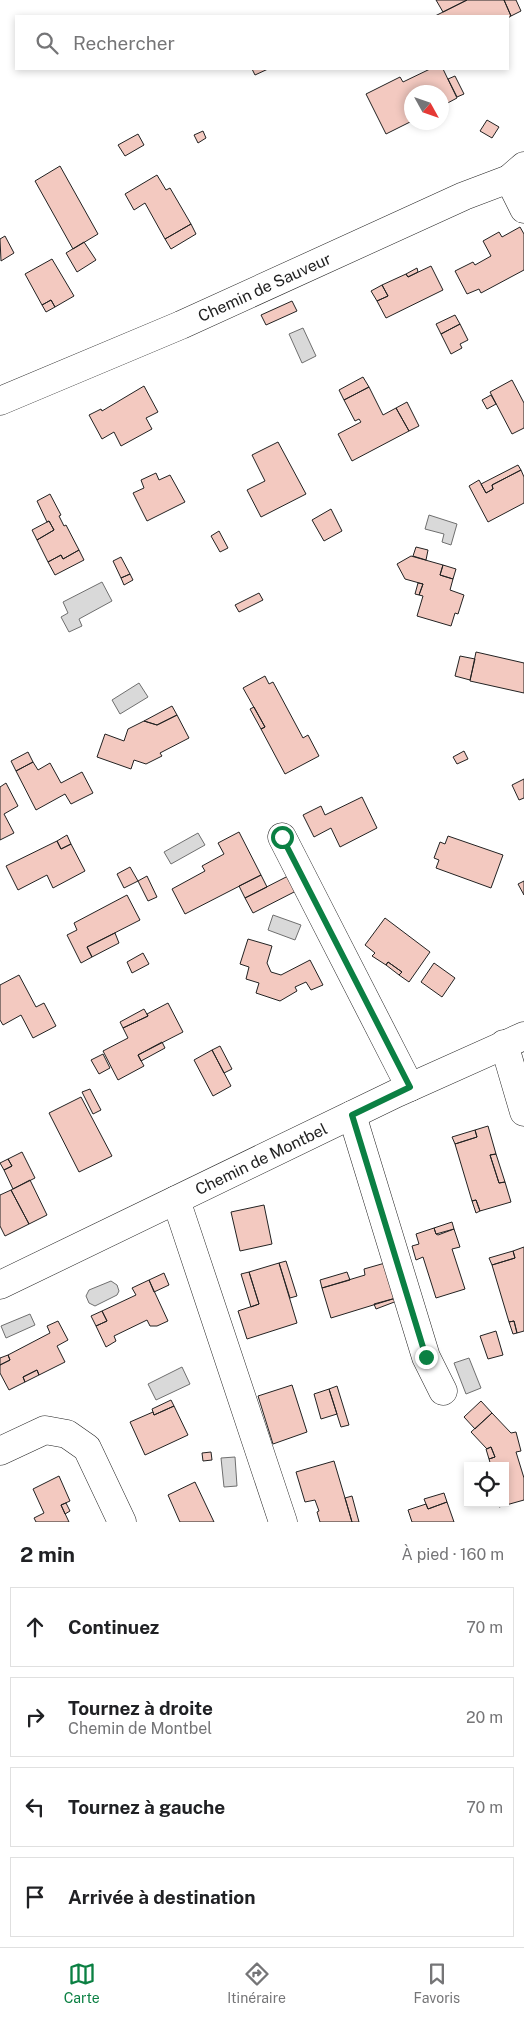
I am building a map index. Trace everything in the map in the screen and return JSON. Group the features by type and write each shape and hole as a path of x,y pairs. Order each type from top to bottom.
{"street":[{"path":"519,175 524,209"},
{"name":"Chemin de Sauveur","path":"0,401 181,325 464,196 519,175"},
{"path":"282,837 410,1087"},
{"path":"514,1040 524,1112"},
{"name":"Chemin de Montbel","path":"0,1285 410,1087 514,1040"},
{"path":"352,1115 426,1357 443,1392"},
{"path":"176,1200 283,1522"},
{"path":"0,1451 45,1430 67,1434 87,1448 122,1522"}],"shaded area":[{"path":"303,328 316,356 302,363 289,334"},
{"path":"429,515 457,524 451,545 442,542 444,534 425,529"},
{"path":"102,582 112,601 79,619 82,626 69,632 61,617 68,613 63,602"},
{"path":"139,683 148,697 120,714 112,700"},
{"path":"198,833 205,845 171,864 164,852"},
{"path":"273,915 301,925 295,940 268,930"},
{"path":"111,1281 117,1285 119,1291 117,1295 95,1306 89,1303 86,1296 89,1290"},
{"path":"30,1314 35,1325 6,1338 1,1326"},
{"path":"469,1358 481,1388 466,1394 454,1363"},
{"path":"182,1367 190,1384 156,1400 148,1384"},
{"path":"235,1457 237,1486 224,1487 221,1458"}],"building":[{"path":"436,0 467,0 443,12"},
{"path":"467,0 504,0 511,16 509,17 509,15 437,15"},
{"path":"504,0 516,0 521,11 511,16"},
{"path":"252,70 266,70 255,75"},
{"path":"428,70 443,70 457,98 449,102 449,85 404,85 404,125 386,134 366,94 400,77 403,82"},
{"path":"455,76 464,94 457,97 448,79"},
{"path":"487,120 499,127 492,138 480,131"},
{"path":"203,131 206,138 198,143 194,135"},
{"path":"138,134 144,145 125,156 118,145"},
{"path":"60,166 98,234 73,249 35,181"},
{"path":"157,175 166,190 170,188 191,224 165,239 145,203 134,210 125,194"},
{"path":"191,224 196,234 171,249 165,239"},
{"path":"520,227 524,234 524,270 481,293 479,289 467,294 455,271 473,262 475,265 491,256 483,241 499,232 502,237"},
{"path":"5,236 14,253 1,261 0,239"},
{"path":"84,242 96,260 77,272 66,253"},
{"path":"52,259 74,296 55,307 51,300 42,305 25,274"},
{"path":"431,266 443,290 386,318 377,301 388,296 382,285 406,274 408,277"},
{"path":"417,268 418,272 408,277 406,274"},
{"path":"382,285 388,296 377,301 371,291"},
{"path":"51,300 55,307 46,312 42,305"},
{"path":"292,301 297,311 266,325 261,315"},
{"path":"455,315 460,324 441,334 436,324"},
{"path":"460,324 468,340 460,344 462,348 451,354 441,334"},
{"path":"363,377 369,387 344,400 339,390"},
{"path":"512,380 524,403 524,428 512,434 490,392"},
{"path":"144,386 158,412 146,418 152,429 121,446 114,432 102,439 89,415 101,409 102,411"},
{"path":"369,387 383,415 396,408 409,431 352,461 338,434 361,422 359,419 355,421 344,400"},
{"path":"491,395 496,404 487,409 482,400"},
{"path":"407,402 419,426 409,431 396,408"},
{"path":"278,442 306,494 261,517 247,490 265,481 252,455"},
{"path":"518,465 521,470 492,485 493,489 486,493 481,484"},
{"path":"521,470 524,477 524,503 488,522 469,486 479,480 486,493 493,489 492,485"},
{"path":"156,473 159,480 170,475 185,502 147,521 133,493 144,488 141,480"},
{"path":"50,494 61,515 59,516 64,526 66,525 79,550 63,559 61,555 48,562 37,540 54,530 49,521 47,522 37,501"},
{"path":"331,509 342,531 324,541 312,520"},
{"path":"49,521 54,530 37,540 32,530"},
{"path":"219,531 228,548 220,552 211,536"},
{"path":"416,547 428,550 426,560 413,556"},
{"path":"79,550 84,560 55,575 48,562 61,555 63,559"},
{"path":"411,556 443,565 440,575 453,579 450,590 464,595 458,614 455,613 451,626 417,616 423,596 419,595 423,584 405,579 397,564"},
{"path":"121,557 130,574 121,578 113,561"},
{"path":"443,565 456,569 453,579 440,575"},
{"path":"130,574 133,580 124,585 121,578"},
{"path":"418,583 423,584 419,595 415,594"},
{"path":"259,593 263,600 239,612 235,605"},
{"path":"476,652 524,663 524,693 470,681"},
{"path":"460,656 475,659 470,680 455,676"},
{"path":"265,676 269,684 273,682 303,738 308,735 319,756 285,774 261,729 265,727 243,688"},
{"path":"172,706 177,715 157,725 144,721"},
{"path":"254,707 265,727 261,729 250,709"},
{"path":"177,715 189,738 160,753 162,756 146,764 134,760 131,769 97,757 105,734 124,741 128,729 144,721 157,725"},
{"path":"464,751 468,759 457,764 453,757"},
{"path":"28,752 33,762 16,771 11,761"},
{"path":"33,762 38,770 50,763 61,783 82,772 93,793 71,804 65,794 36,810 16,771"},
{"path":"524,779 524,798 519,800 512,785"},
{"path":"6,783 18,806 4,814 14,833 0,840 0,787"},
{"path":"362,797 377,828 340,847 331,828 314,837 303,815 321,806 325,815"},
{"path":"239,832 261,875 185,914 172,889 205,871 202,866 224,854 218,843"},
{"path":"67,835 71,844 61,849 57,841"},
{"path":"448,836 503,855 491,888 436,868 439,860 434,858 440,842 445,844"},
{"path":"57,841 61,849 71,844 85,871 53,888 47,875 18,890 6,866"},
{"path":"130,867 138,881 124,888 117,874"},
{"path":"261,875 267,887 245,898 239,886"},
{"path":"290,875 298,890 253,913 245,898"},
{"path":"147,876 157,897 148,901 138,881"},
{"path":"524,881 524,895 518,884"},
{"path":"127,895 140,920 87,947 92,957 81,963 67,935 77,930 74,923"},
{"path":"385,918 430,952 409,982 399,975 402,972 388,962 386,965 372,956 375,953 365,945"},
{"path":"115,933 119,943 92,957 87,947"},
{"path":"248,939 272,946 267,963 271,972 281,975 310,960 323,985 311,990 306,982 295,987 297,991 280,1001 256,993 259,983 246,979 249,967 240,964"},
{"path":"143,953 149,964 132,973 127,962"},
{"path":"388,962 402,972 399,975 386,965"},
{"path":"434,963 455,978 442,997 421,982"},
{"path":"19,975 36,1007 44,1003 56,1026 33,1038 21,1015 3,1025 0,1020 0,985"},
{"path":"168,1003 183,1032 138,1055 144,1066 118,1080 103,1051 128,1038 123,1028 148,1016 147,1014"},
{"path":"144,1009 148,1016 123,1028 120,1022"},
{"path":"162,1042 165,1048 141,1061 138,1055"},
{"path":"220,1046 232,1069 224,1073 212,1050"},
{"path":"212,1050 231,1086 213,1096 194,1060"},
{"path":"103,1054 110,1068 99,1074 91,1060"},
{"path":"90,1089 101,1110 93,1114 82,1092"},
{"path":"81,1097 112,1156 79,1172 49,1113"},
{"path":"488,1126 496,1154 490,1155 499,1183 505,1182 511,1202 480,1211 476,1200 472,1201 455,1144 477,1137 475,1130"},
{"path":"475,1130 477,1137 455,1144 452,1137"},
{"path":"22,1152 35,1178 13,1189 4,1170 12,1166 8,1159"},
{"path":"496,1154 505,1182 499,1183 490,1155"},
{"path":"8,1159 12,1166 4,1170 0,1163"},
{"path":"30,1180 47,1215 29,1224 11,1190"},
{"path":"11,1190 29,1224 5,1236 0,1226 0,1195"},
{"path":"476,1200 480,1211 476,1213 472,1201"},
{"path":"264,1205 272,1244 240,1251 231,1212"},
{"path":"452,1222 454,1229 436,1234 434,1228"},
{"path":"434,1228 438,1235 454,1229 460,1247 452,1249 465,1289 436,1298 423,1257 416,1260 412,1246 419,1244 416,1234"},
{"path":"524,1247 524,1331 517,1333 514,1321 509,1322 492,1265 515,1258 513,1251"},
{"path":"513,1251 515,1258 492,1265 489,1258"},
{"path":"286,1261 297,1296 290,1298 279,1263"},
{"path":"279,1263 297,1323 247,1339 238,1311 259,1304 249,1272"},
{"path":"385,1263 396,1298 331,1318 322,1288 365,1275 364,1269"},
{"path":"249,1272 259,1304 251,1307 241,1274"},
{"path":"347,1272 350,1280 322,1288 320,1280"},
{"path":"164,1273 169,1285 154,1292 149,1280"},
{"path":"149,1280 168,1321 157,1326 150,1326 147,1320 114,1336 116,1341 106,1347 96,1326 107,1321 102,1311 136,1295 132,1288"},
{"path":"396,1298 397,1301 376,1309 374,1304"},
{"path":"102,1311 107,1321 96,1326 91,1316"},
{"path":"58,1321 68,1340 57,1346 65,1362 39,1375 37,1370 23,1377 25,1382 9,1390 0,1373 0,1365 10,1360 8,1355 50,1333 47,1326"},
{"path":"514,1321 517,1333 513,1334 509,1322"},
{"path":"496,1331 503,1355 488,1359 480,1336"},
{"path":"8,1355 10,1360 0,1365 0,1358"},
{"path":"37,1370 39,1375 25,1382 23,1377"},
{"path":"292,1385 307,1432 273,1444 258,1396"},
{"path":"337,1386 349,1425 341,1427 329,1389"},
{"path":"329,1389 337,1414 321,1419 314,1394"},
{"path":"171,1400 174,1406 154,1415 152,1409"},
{"path":"481,1401 492,1413 475,1429 464,1417"},
{"path":"174,1406 188,1435 145,1455 130,1422 153,1412 154,1415"},
{"path":"492,1413 511,1433 516,1432 521,1451 516,1452 524,1478 524,1500 509,1504 509,1462 490,1462 489,1459 495,1457 491,1447 487,1449 471,1432"},
{"path":"491,1447 495,1457 489,1459 486,1449"},
{"path":"211,1452 212,1460 203,1461 202,1453"},
{"path":"334,1461 352,1522 320,1522 315,1500 305,1502 296,1472"},
{"path":"59,1476 70,1501 61,1505 69,1522 36,1522 34,1518 44,1513 33,1489"},
{"path":"195,1482 214,1522 180,1522 179,1520 168,1495"},
{"path":"444,1493 447,1502 428,1509 424,1499"},
{"path":"352,1496 359,1522 352,1522 345,1498"},
{"path":"447,1502 454,1522 412,1522 408,1510 426,1504 428,1509"},
{"path":"66,1503 70,1511 65,1514 61,1505"}],"route":[{"path":"282,837 410,1087 352,1115 426,1357"}]}
